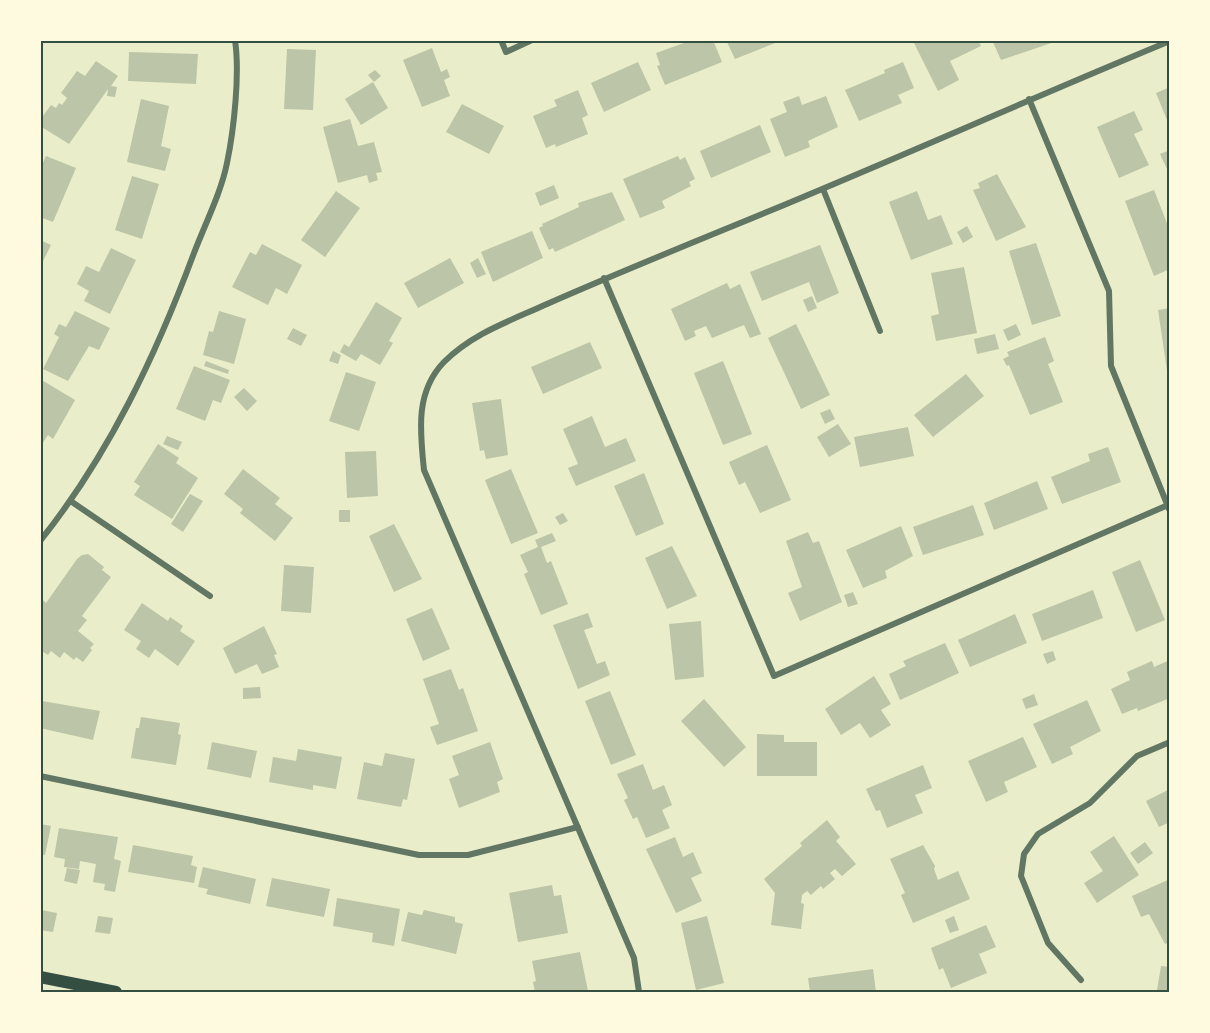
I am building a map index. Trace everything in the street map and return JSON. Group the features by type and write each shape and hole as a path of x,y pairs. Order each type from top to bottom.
{"main road":[{"path":"40,977 112,992"}],"street":[{"path":"40,541 72,502 122,418 166,328 227,164 238,61 235,40"},
{"path":"501,40 506,52 532,40"},
{"path":"639,993 634,958 424,470 419,426 425,391 442,364 471,338 604,278 823,189 1029,99 1170,41"},
{"path":"604,278 774,676 1169,507 1111,366 1109,291 1029,99"},
{"path":"823,189 880,331"},
{"path":"72,502 210,596"},
{"path":"1081,980 1048,943 1021,876 1024,854 1038,834 1090,803 1137,756 1170,742"},
{"path":"40,776 419,855 468,855 578,827"}],"building":[{"path":"684,40 713,40 722,62 665,85 657,66 660,65 656,53 684,43"},
{"path":"726,40 780,40 780,41 735,59"},
{"path":"919,40 978,40 981,46 950,61 959,80 938,91 914,43"},
{"path":"992,40 1060,40 1001,60"},
{"path":"432,48 441,72 447,69 450,77 444,80 450,96 422,107 403,60"},
{"path":"287,49 316,50 313,110 284,109"},
{"path":"129,52 198,54 196,84 128,81"},
{"path":"96,61 118,76 111,86 117,87 115,97 107,96 108,89 69,144 40,126 40,120 51,105 56,108 59,103 62,105 67,98 61,93 77,71 85,76"},
{"path":"638,62 651,90 604,112 591,83"},
{"path":"903,62 914,88 898,95 902,103 859,121 845,90 885,73 884,70"},
{"path":"375,70 381,76 374,82 368,75"},
{"path":"373,82 388,108 361,125 345,99"},
{"path":"1170,87 1170,125 1169,125 1156,93"},
{"path":"578,90 588,115 582,118 588,134 556,147 555,144 546,148 533,116 557,106 554,100"},
{"path":"799,96 802,105 826,96 838,127 808,141 810,147 785,157 770,119 787,112 783,102"},
{"path":"141,99 169,106 161,146 171,149 165,171 127,162"},
{"path":"462,104 504,126 489,154 446,132"},
{"path":"1134,111 1143,130 1134,134 1149,165 1119,178 1097,127"},
{"path":"350,119 358,146 374,142 382,172 376,173 378,180 369,183 367,175 338,183 323,127"},
{"path":"760,125 771,152 711,178 700,151"},
{"path":"1170,150 1170,168 1167,169 1160,154"},
{"path":"46,156 76,168 53,222 40,217 40,169"},
{"path":"678,156 680,160 685,157 695,179 689,182 691,186 662,201 665,208 640,218 623,179"},
{"path":"997,174 1026,227 996,241 973,190 980,188 978,183"},
{"path":"132,176 159,184 142,239 115,230"},
{"path":"554,185 559,198 540,206 535,193"},
{"path":"1154,190 1170,231 1170,269 1154,276 1125,201"},
{"path":"336,191 360,208 325,257 301,240"},
{"path":"917,191 928,220 941,215 953,244 911,260 889,202"},
{"path":"612,192 625,220 555,252 553,248 549,250 539,228 543,226 542,224 579,207 578,203"},
{"path":"967,226 973,237 963,243 957,232"},
{"path":"532,231 543,258 493,282 481,252"},
{"path":"40,240 51,245 40,267"},
{"path":"1036,243 1061,316 1032,325 1009,251"},
{"path":"262,244 302,265 287,294 276,288 268,305 232,287 250,252 256,255"},
{"path":"820,245 839,293 817,303 809,282 762,301 750,272"},
{"path":"111,248 136,260 110,314 84,301 89,291 77,284 86,266 99,272"},
{"path":"450,258 464,283 418,308 404,283"},
{"path":"478,258 486,274 477,278 470,263"},
{"path":"964,267 977,333 936,341 931,316 939,314 931,273"},
{"path":"727,283 730,289 740,284 761,334 750,338 744,325 712,338 706,326 694,331 696,336 685,341 671,309"},
{"path":"812,296 817,308 808,312 803,300"},
{"path":"376,302 402,318 389,341 393,343 380,365 361,354 356,361 340,352 344,344 349,347"},
{"path":"1170,308 1170,376 1168,377 1158,310"},
{"path":"75,311 110,328 99,350 89,346 68,381 43,369 59,337 54,334 59,324 66,327"},
{"path":"219,311 246,319 234,364 203,355 209,331 213,332"},
{"path":"796,324 830,395 801,409 768,338"},
{"path":"1016,324 1021,335 1008,341 1003,330"},
{"path":"293,328 307,335 301,346 287,339"},
{"path":"995,334 999,349 977,354 974,339"},
{"path":"1045,337 1054,361 1048,364 1063,402 1030,415 1009,365 1007,366 1003,359 1009,356 1007,352"},
{"path":"590,342 602,368 543,394 531,367"},
{"path":"333,351 341,355 338,364 329,361"},
{"path":"206,361 229,370 228,374 204,366"},
{"path":"723,361 752,434 723,445 694,373"},
{"path":"194,366 230,380 221,403 213,400 205,421 176,409"},
{"path":"346,372 376,382 359,431 329,421"},
{"path":"966,374 984,396 933,437 914,415"},
{"path":"40,379 75,400 53,439 48,435 40,447"},
{"path":"244,388 257,401 247,411 234,397"},
{"path":"501,399 508,455 486,459 484,450 480,451 472,403"},
{"path":"830,409 835,419 825,424 820,413"},
{"path":"592,416 605,447 626,438 636,461 576,486 568,468 578,464 563,429"},
{"path":"838,424 851,444 829,457 817,437"},
{"path":"908,427 914,456 860,467 854,437"},
{"path":"167,436 182,442 178,450 163,444"},
{"path":"158,444 179,458 176,463 198,478 172,519 134,495 140,486 134,482"},
{"path":"767,445 791,500 760,513 745,482 739,485 729,462"},
{"path":"1108,447 1121,482 1062,504 1051,477 1090,461 1088,454"},
{"path":"376,451 378,496 347,498 345,452"},
{"path":"243,469 280,498 275,504 293,518 275,541 240,513 243,509 224,494"},
{"path":"511,469 538,533 511,544 485,480"},
{"path":"644,473 664,524 636,536 614,486"},
{"path":"1037,481 1048,509 994,530 984,503"},
{"path":"190,494 203,501 183,532 171,524"},
{"path":"973,505 984,535 923,555 913,527"},
{"path":"339,510 350,510 350,522 339,522"},
{"path":"563,513 568,521 560,525 555,517"},
{"path":"394,524 422,579 394,592 369,536"},
{"path":"901,526 913,556 885,571 887,578 863,588 846,550"},
{"path":"808,532 813,543 819,541 842,602 800,621 788,593 802,587 786,541"},
{"path":"552,533 556,541 541,547 547,563 551,561 568,604 541,615 524,574 528,572 520,555 538,547 535,540"},
{"path":"672,546 697,596 667,609 645,558"},
{"path":"88,554 104,567 102,570 111,577 82,616 87,620 78,631 94,644 90,648 92,650 83,662 76,657 74,660 64,652 60,658 51,651 48,655 40,650 40,604 43,600 46,603 77,559"},
{"path":"1140,560 1165,620 1136,632 1112,572"},
{"path":"284,565 314,567 311,613 281,611"},
{"path":"1093,590 1103,618 1042,641 1032,614"},
{"path":"853,592 858,604 848,607 844,595"},
{"path":"142,603 168,621 170,617 183,626 180,631 195,641 178,666 155,649 149,658 136,649 141,641 124,630"},
{"path":"432,608 450,649 423,661 406,619"},
{"path":"588,613 593,627 584,630 597,664 605,661 610,675 578,689 553,625"},
{"path":"1015,614 1027,643 970,667 958,640"},
{"path":"701,621 704,677 675,680 669,624"},
{"path":"264,626 277,654 274,655 279,667 262,674 257,664 235,674 223,648"},
{"path":"945,643 959,673 900,700 889,674 906,666 903,661"},
{"path":"1053,651 1056,660 1047,664 1043,654"},
{"path":"1170,660 1170,698 1138,711 1137,708 1122,714 1111,689 1130,680 1127,672 1152,661 1154,667"},
{"path":"451,669 459,690 463,688 478,731 437,745 430,727 439,724 423,679"},
{"path":"874,676 891,704 881,710 891,725 870,738 860,723 841,735 825,709"},
{"path":"260,687 261,698 243,699 243,688"},
{"path":"610,691 636,755 611,765 585,701"},
{"path":"1034,694 1038,705 1026,709 1022,699"},
{"path":"704,699 746,747 724,767 681,721"},
{"path":"1087,700 1101,731 1070,747 1073,754 1052,764 1033,724"},
{"path":"42,701 100,711 93,740 40,728"},
{"path":"141,717 180,723 178,734 181,735 176,765 131,758 136,728 139,728"},
{"path":"757,734 784,735 784,742 817,742 817,776 757,776"},
{"path":"1023,737 1037,767 1004,782 1008,792 986,802 968,761"},
{"path":"212,742 257,751 251,778 207,769"},
{"path":"490,742 503,779 497,782 500,792 459,808 449,779 459,775 452,756"},
{"path":"298,749 342,757 336,789 313,785 313,790 269,782 273,757 296,761"},
{"path":"385,753 415,759 407,800 403,799 401,807 357,799 364,762 382,766"},
{"path":"643,764 653,790 664,785 672,805 662,810 670,828 646,838 637,817 633,819 624,800 628,798 617,774"},
{"path":"923,765 932,788 915,795 923,813 887,828 880,810 876,811 866,789"},
{"path":"1170,789 1170,822 1159,827 1146,801"},
{"path":"827,820 840,837 836,841 856,864 842,876 835,869 830,873 835,879 823,889 821,886 811,895 807,891 802,895 801,903 804,904 801,929 771,925 775,893 764,879 802,846 800,843"},
{"path":"40,824 51,826 45,855 40,854"},
{"path":"59,828 118,837 114,859 121,861 115,892 104,890 105,884 93,882 96,864 80,861 79,869 64,867 65,859 54,857"},
{"path":"1114,836 1139,875 1097,903 1084,883 1103,871 1090,852"},
{"path":"675,837 683,857 693,852 702,873 691,878 702,901 676,913 646,849"},
{"path":"1145,842 1153,853 1138,864 1130,853"},
{"path":"133,845 193,856 191,865 197,867 194,883 128,872"},
{"path":"923,845 935,866 938,880 958,871 970,899 913,923 901,895 905,893 890,859"},
{"path":"203,867 256,879 250,904 206,894 208,889 198,887"},
{"path":"67,868 80,870 77,884 64,881"},
{"path":"272,878 330,889 324,917 266,906"},
{"path":"1170,879 1170,942 1165,944 1149,914 1141,917 1132,896"},
{"path":"552,885 554,896 561,895 568,933 518,942 509,893"},
{"path":"337,898 400,909 394,946 372,942 373,933 333,926"},
{"path":"41,910 57,913 53,932 40,930"},
{"path":"424,910 455,917 455,922 463,924 456,954 401,941 408,912 422,915"},
{"path":"98,916 113,918 110,934 95,932"},
{"path":"707,916 724,983 696,990 681,923"},
{"path":"954,916 959,930 950,933 945,920"},
{"path":"986,925 996,947 979,954 987,973 951,988 943,968 939,970 931,948"},
{"path":"580,952 588,991 535,992 533,982 536,981 532,961"},
{"path":"1161,966 1170,967 1170,992 1157,990"},
{"path":"873,969 876,992 810,992 808,978"}]}
